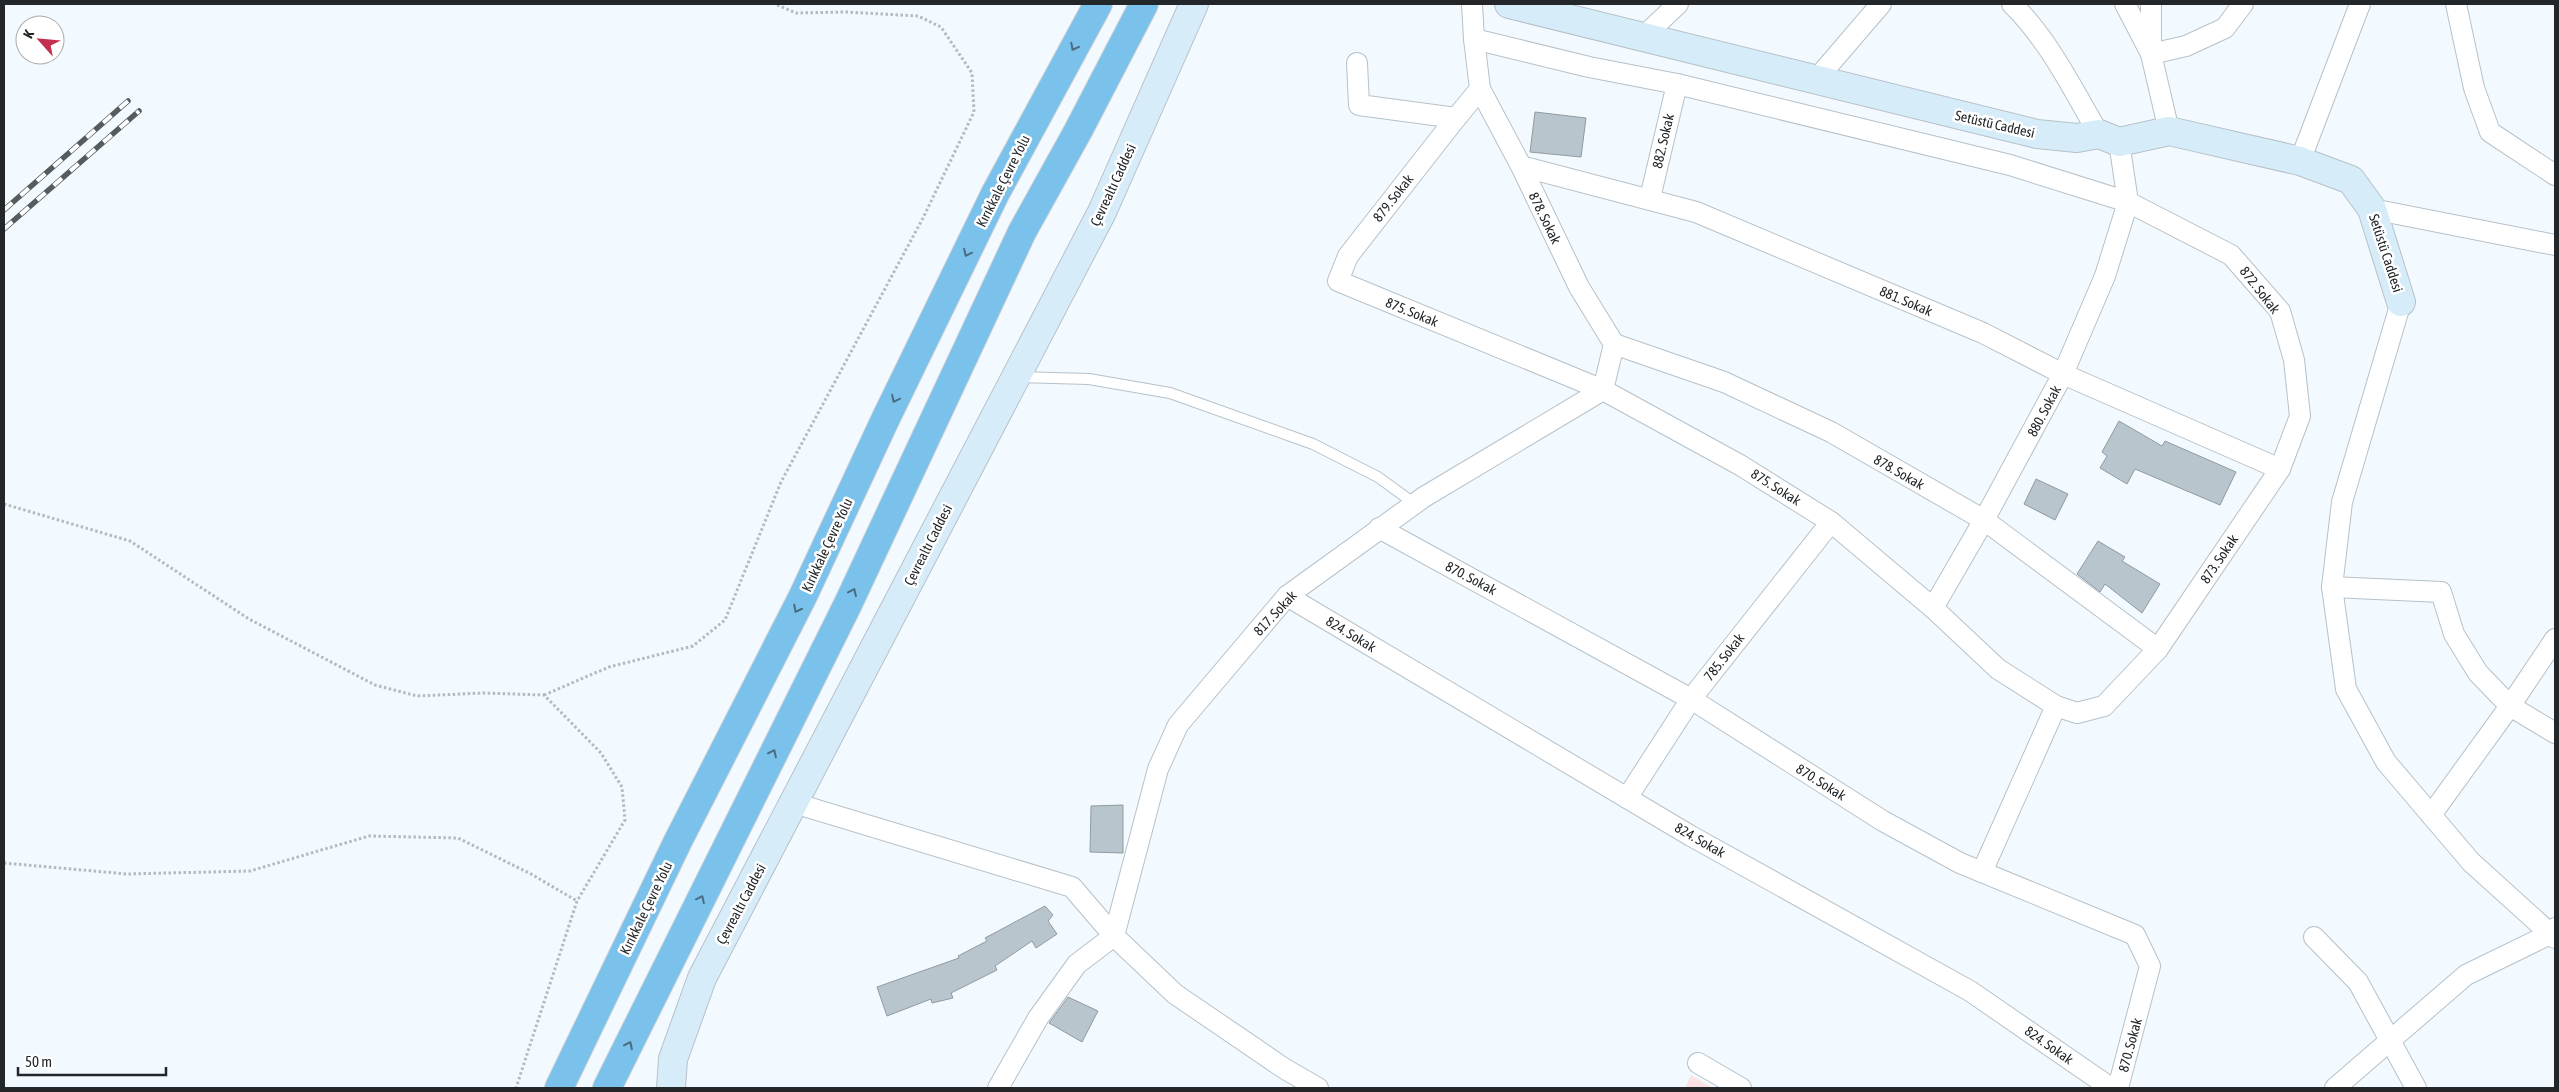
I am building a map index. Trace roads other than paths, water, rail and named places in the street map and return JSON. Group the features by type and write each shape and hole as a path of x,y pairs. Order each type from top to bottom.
{"highway":[{"name":"Kırıkkale Çevre Yolu","path":"559,1088 678,841 803,596 885,420 995,194 1098,4"},
{"path":"607,1088 848,604 1022,232 1078,131 1144,4"}],"main road":[{"name":"Çevrealtı Caddesi","path":"671,1088 673,1059 702,978 1102,212 1194,4"},
{"name":"Setüstü Caddesi","path":"1509,4 1644,36 1815,81 2037,134 2077,138 2109,138 2169,131 2300,161 2352,180 2372,209 2401,302"}],"street":[{"path":"1472,4 1480,89"},
{"path":"1644,36 1678,4"},
{"path":"1815,81 1881,4"},
{"path":"2012,4 2023,14 2109,138 2128,202"},
{"path":"2125,4 2151,54"},
{"path":"2151,4 2151,54 2169,131"},
{"path":"2151,54 2186,46 2225,28 2244,4"},
{"path":"2300,161 2360,4"},
{"path":"2456,4 2474,88 2490,132 2555,174"},
{"name":"872. Sokak","path":"1474,39 1589,67 1677,84 1977,157 2128,202 2231,254 2280,312 2294,360 2300,416 2280,470"},
{"path":"1357,64 1359,105 1456,118"},
{"name":"882. Sokak","path":"1650,198 1677,84"},
{"name":"879. Sokak","path":"1338,282 1348,256 1480,89"},
{"name":"878. Sokak","path":"1480,89 1521,166 1579,287 1614,344 1724,382 1831,432 1984,520 2158,648"},
{"name":"881. Sokak","path":"1521,166 1650,198 1696,212 1965,326 2064,374 2280,470"},
{"name":"880. Sokak","path":"1933,608 1984,520 2064,374 2105,276 2128,202"},
{"path":"2372,209 2555,245"},
{"name":"875. Sokak","path":"1338,282 1603,390 1740,465 1831,522 1933,608 1998,668 2056,706 2077,713 2104,706 2158,648"},
{"path":"2335,1088 2466,975 2555,933 2471,862 2386,762 2346,689 2332,587 2342,502 2401,302"},
{"path":"1603,390 1614,344"},
{"name":"817. Sokak","path":"1114,936 1158,769 1178,725 1287,596 1379,528 1415,504 1603,390"},
{"name":"873. Sokak","path":"2158,648 2280,470"},
{"name":"785. Sokak","path":"1627,798 1691,699 1831,522"},
{"name":"870. Sokak","path":"1379,528 1691,699 1883,821 1960,863 2135,936 2150,966 2118,1088"},
{"path":"2332,587 2442,592 2454,634 2478,673 2510,706 2555,733"},
{"name":"824. Sokak","path":"1287,596 1627,798 1970,991 2111,1088"},
{"path":"2431,815 2510,706 2555,639"},
{"path":"1982,872 2056,706"},
{"path":"794,803 1072,887 1114,936 1175,994 1285,1069 1318,1088"},
{"path":"998,1088 1038,1018 1077,964 1114,936"},
{"path":"2314,937 2358,982 2416,1088"},
{"path":"1698,1063 1741,1088"}],"lane":[{"path":"1015,377 1089,379 1170,393 1313,444 1378,477 1415,504"}],"railway":[{"path":"4,210 128,101"},
{"path":"4,229 139,111"}]}
